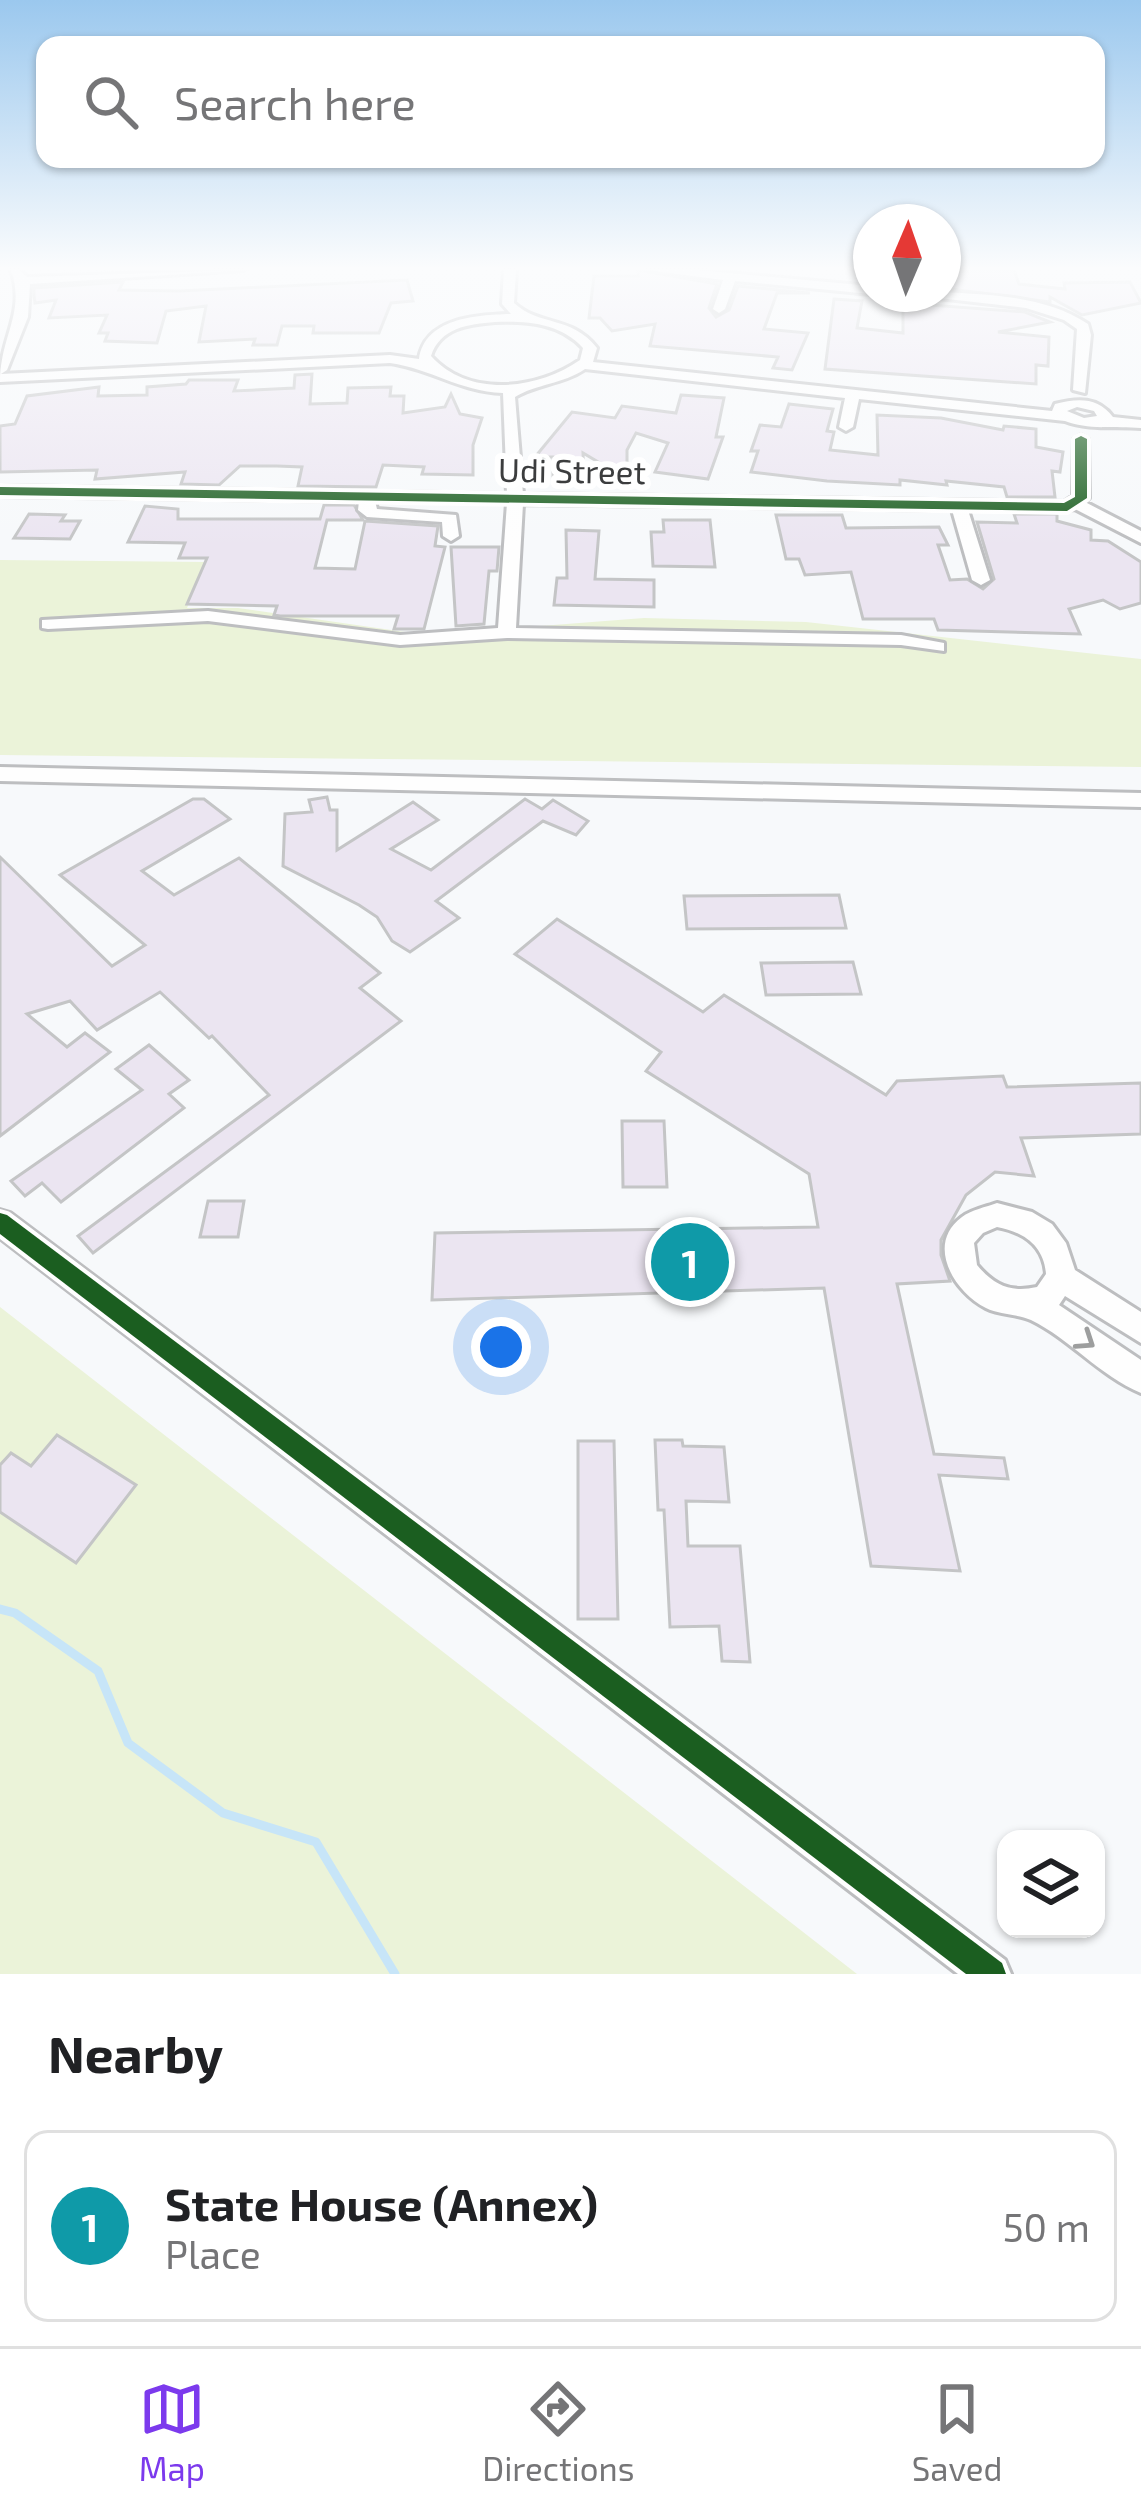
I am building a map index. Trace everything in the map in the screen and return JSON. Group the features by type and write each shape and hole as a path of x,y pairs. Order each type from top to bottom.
{"street":[{"path":"0,373 201,362"},
{"path":"0,373 296,362"},
{"path":"421,362 457,381 517,387 556,380 583,362"},
{"path":"604,362 853,392 1069,407 1094,420"},
{"path":"607,362 1069,407 1094,420 1141,420"},
{"path":"1069,407 1078,362"},
{"path":"507,633 515,499 508,396 517,387"},
{"path":"845,427 853,392"},
{"path":"1094,420 1076,504 1141,538"},
{"name":"Udi Street","path":"0,491 1076,504"},
{"path":"367,497 365,510 373,514 450,518 451,536"},
{"path":"958,505 981,580"},
{"path":"48,624 208,616 400,640 507,633 828,637 938,647"},
{"path":"0,774 1141,800"},
{"path":"1032,1304 1056,1289 1061,1277 1055,1247 1030,1224 997,1215 969,1225 958,1249 968,1279 997,1300 1032,1304 1141,1378"},
{"path":"0,1222 991,1974"},
{"path":"1061,1277 1141,1329"}],"green space":[{"path":"0,560 206,562 187,608 238,608 426,635 644,618 806,622 1141,659 1141,767 0,755"},
{"path":"0,1307 857,1974 0,1974"}],"building":[{"path":"776,362 795,362 792,370 773,368"},
{"path":"826,362 1048,362 1048,366 1036,365 1036,384 825,369"},
{"path":"312,374 310,404 347,403 348,388 391,387 390,396 404,396 403,413 445,407 451,394 460,414 482,418 473,445 473,475 422,474 424,467 383,465 376,487 298,486 302,467 277,466 240,466 219,485 181,484 185,472 95,479 97,470 0,472 0,426 15,424 27,396 99,387 98,396 147,395 147,387 189,380 238,380 234,391 294,388 295,375"},
{"path":"681,395 724,398 716,437 723,437 708,479 655,472 668,443 636,433 627,450 627,470 610,469 583,453 584,483 553,484 553,457 535,457 572,412 615,418 622,406 676,413"},
{"path":"789,404 833,409 827,431 834,432 830,450 878,455 877,415 941,418 1003,430 1004,426 1036,429 1036,447 1063,452 1060,472 1052,471 1055,497 1007,497 1004,487 946,481 947,485 900,480 900,485 751,472 758,451 751,451 760,425 781,427"},
{"path":"324,505 354,505 363,520 327,520 315,568 355,569 365,521 438,526 435,546 445,547 424,629 394,629 398,616 280,616 274,615 277,606 187,604 207,558 179,558 185,543 128,542 145,506 178,509 178,519 320,519"},
{"path":"29,514 65,515 61,521 80,521 70,539 14,538"},
{"path":"1014,514 1057,514 1057,521 1091,530 1091,540 1108,541 1141,562 1141,603 1120,609 1103,600 1069,609 1080,634 938,630 934,619 863,619 851,572 805,575 799,559 786,559 776,515 842,515 846,528 939,527 948,545 938,545 950,580 967,579 983,589 994,579 977,522 1017,523"},
{"path":"663,520 710,520 715,567 653,566 651,532 664,532"},
{"path":"566,530 599,531 595,579 654,580 654,607 554,605 557,578 567,578"},
{"path":"451,547 499,547 497,571 489,571 484,624 456,626"},
{"path":"327,797 330,810 337,810 337,850 413,802 438,820 391,849 431,870 525,799 542,809 553,800 588,821 576,835 543,821 436,901 459,918 410,952 392,941 377,917 283,866 285,814 312,812 309,800"},
{"path":"193,799 204,799 230,819 142,871 174,895 239,858 380,973 360,988 401,1021 93,1253 78,1236 269,1095 212,1036 160,992 97,1030 70,1001 27,1014 67,1047 85,1033 110,1052 0,1136 0,857 112,966 145,945 60,875"},
{"path":"839,895 846,928 687,929 684,896"},
{"path":"557,919 703,1012 724,995 886,1095 897,1081 1003,1076 1007,1087 1141,1083 1141,1134 1021,1138 1034,1176 995,1172 966,1195 941,1240 950,1281 897,1284 934,1454 1004,1458 1008,1479 939,1475 960,1571 871,1566 824,1288 432,1300 435,1233 818,1227 809,1174 646,1071 661,1052 515,954"},
{"path":"853,962 861,994 766,995 761,963"},
{"path":"149,1045 189,1080 169,1094 184,1108 61,1202 42,1183 25,1196 11,1181 142,1090 116,1069"},
{"path":"622,1121 664,1121 667,1187 623,1187"},
{"path":"208,1201 244,1201 238,1237 200,1237"},
{"path":"57,1435 136,1485 76,1563 0,1512 0,1465 11,1453 31,1466"},
{"path":"655,1440 724,1447 729,1502 686,1501 688,1546 740,1546 750,1662 722,1661 719,1626 670,1627"},
{"path":"578,1441 614,1441 618,1619 578,1619"}],"waterway":[{"path":"0,1609 15,1613 98,1671 128,1743 223,1813 316,1842 395,1974"}],"cycle path":[{"path":"0,491 1067,507 1081,498 1081,439"},
{"path":"0,1222 991,1974"}],"place":[{"name":"State House (Annex)","path":"690,1262"}]}
